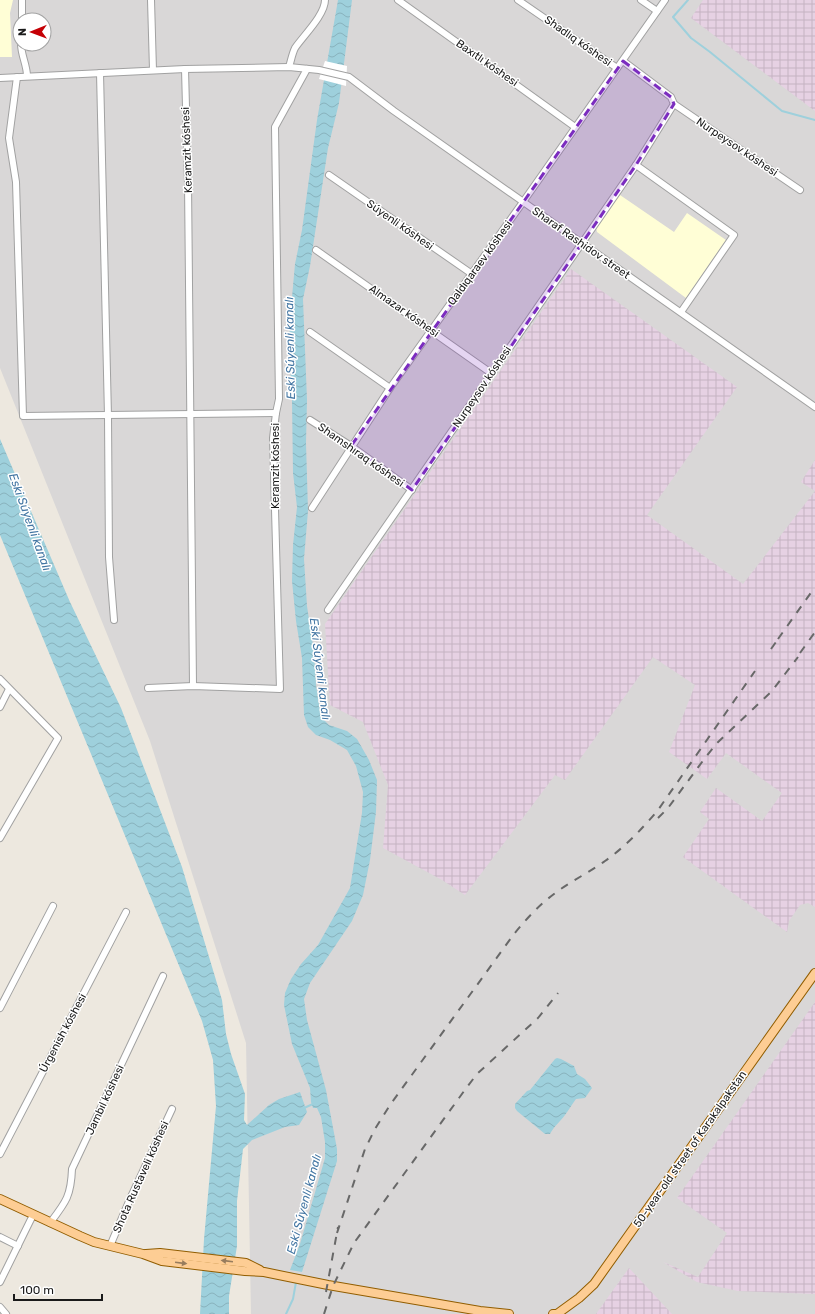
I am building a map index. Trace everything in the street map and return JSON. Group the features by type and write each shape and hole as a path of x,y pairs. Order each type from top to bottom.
{"main road":[{"name":"50-year-old street of Karakalpakstan","path":"553,1314 557,1314 579,1298 594,1284 815,973"},
{"path":"0,1199 80,1236 162,1261 264,1272 307,1281 480,1311 509,1314"}],"street":[{"path":"22,0 22,12"},
{"path":"151,0 153,70"},
{"path":"289,67 294,50 319,15 325,4 325,0"},
{"name":"Baxıtlı kóshesi","path":"398,0 575,126"},
{"name":"Shadlıq kóshesi","path":"518,0 617,68"},
{"path":"641,0 657,11"},
{"name":"Qaldıqaraev kóshesi","path":"312,508 390,388 665,0"},
{"path":"21,52 27,69 27,76"},
{"name":"Nurpeysov kóshesi","path":"623,61 671,97 674,104 800,190"},
{"path":"0,78 185,69 289,67 307,69"},
{"name":"Keramzit kóshesi","path":"185,69 191,414 193,686"},
{"name":"Sharaf Rashidov street","path":"307,69 319,70 349,77 394,111 815,406"},
{"name":"Keramzit kóshesi","path":"148,688 193,686 280,689 273,438 279,399 275,127 307,69"},
{"path":"100,73 108,416 109,557 114,620"},
{"path":"17,77 9,138 16,182 23,416 276,413"},
{"name":"Nurpeysov kóshesi","path":"328,610 636,165 674,104"},
{"path":"636,165 734,236 681,312"},
{"name":"Súyenli kóshesi","path":"329,175 472,274"},
{"name":"Almazar kóshesi","path":"316,250 492,373"},
{"path":"310,332 390,388"},
{"name":"Shamshıraq kóshesi","path":"310,420 351,446 412,490"},
{"path":"0,679 58,738 0,838"},
{"path":"0,707 9,689"},
{"path":"0,1008 53,906"},
{"name":"Úrgenish kóshesi","path":"0,1154 126,912"},
{"name":"Jambıl kóshesi","path":"50,1223 65,1204 72,1186 72,1169 163,976"},
{"name":"Shota Rustaveli kóshesi","path":"110,1246 172,1109"},
{"path":"0,1282 33,1215"},
{"path":"0,1237 18,1246"},
{"path":"0,1307 6,1314"}],"highlighted area":[{"path":"623,61 671,97 674,104 636,165 412,490 351,446"}],"shaded area":[{"path":"0,0 815,0 815,1314 251,1314 246,1043 150,741 0,368"},
{"path":"0,0 13,0 10,13 12,57 0,57"},
{"path":"703,0 815,0 815,111 691,18"},
{"path":"620,195 674,232 687,213 726,240 686,298 597,232 596,227"},
{"path":"571,269 737,387 647,515 743,584 815,491 815,907 808,903 800,905 789,921 787,932 683,857 709,819 700,812 716,788 762,821 782,793 726,753 707,779 669,752 695,685 653,657 565,780 555,775 465,895 442,880 383,848 388,785 363,722 330,705 325,624"},
{"path":"815,460 815,491 801,482"},
{"path":"815,1002 815,1294 738,1291 697,1282 663,1262 698,1277 727,1233 677,1198"},
{"path":"629,1268 672,1314 596,1314"}],"water":[{"path":"338,0 352,0 339,103 328,148 310,266 303,299 307,400 306,443 308,511 304,559 307,606 321,717 329,725 347,731 357,739 369,760 377,780 376,812 370,860 363,895 352,921 310,983 304,999 307,1020 326,1090 337,1149 337,1161 302,1272 290,1270 300,1244 325,1158 325,1142 321,1117 317,1108 313,1108 310,1088 292,1044 284,1005 285,993 291,979 301,964 318,945 350,888 362,813 363,792 356,766 347,750 330,740 316,735 308,727 304,715 302,658 292,581 293,545 297,507 293,473 289,341 291,308 295,264 302,230 317,120"},
{"path":"0,439 70,602 121,708 182,867 222,1000 226,1034 231,1054 245,1094 244,1120 247,1125 269,1105 279,1099 300,1092 307,1112 299,1125 285,1127 252,1140 243,1149 237,1201 237,1246 229,1296 229,1314 200,1314 204,1239 216,1106 213,1060 202,1021 0,535"},
{"path":"557,1058 574,1066 577,1074 585,1079 592,1088 585,1098 576,1099 550,1134 545,1134 517,1111 515,1104 527,1091 530,1090"}],"pier":[{"path":"325,61 347,66 346,86 319,79"}],"waterway":[{"path":"688,0 673,17 691,38 782,111 815,120"},
{"path":"304,1108 313,1104"},
{"name":"Eski Súyenli kanalı","path":"286,1314 293,1299 296,1282"}],"railway":[{"path":"778,639 815,587"},
{"path":"800,653 815,632"},
{"path":"771,649 776,642"},
{"path":"658,818 668,808 717,743 772,691 798,657"},
{"path":"337,1233 365,1149 375,1129 390,1105 514,934 546,901 564,887 612,856 646,824 658,810 755,671"},
{"path":"324,1314 333,1286 354,1243 467,1087 477,1074 538,1018 558,993"},
{"path":"326,1292 338,1227"}]}
